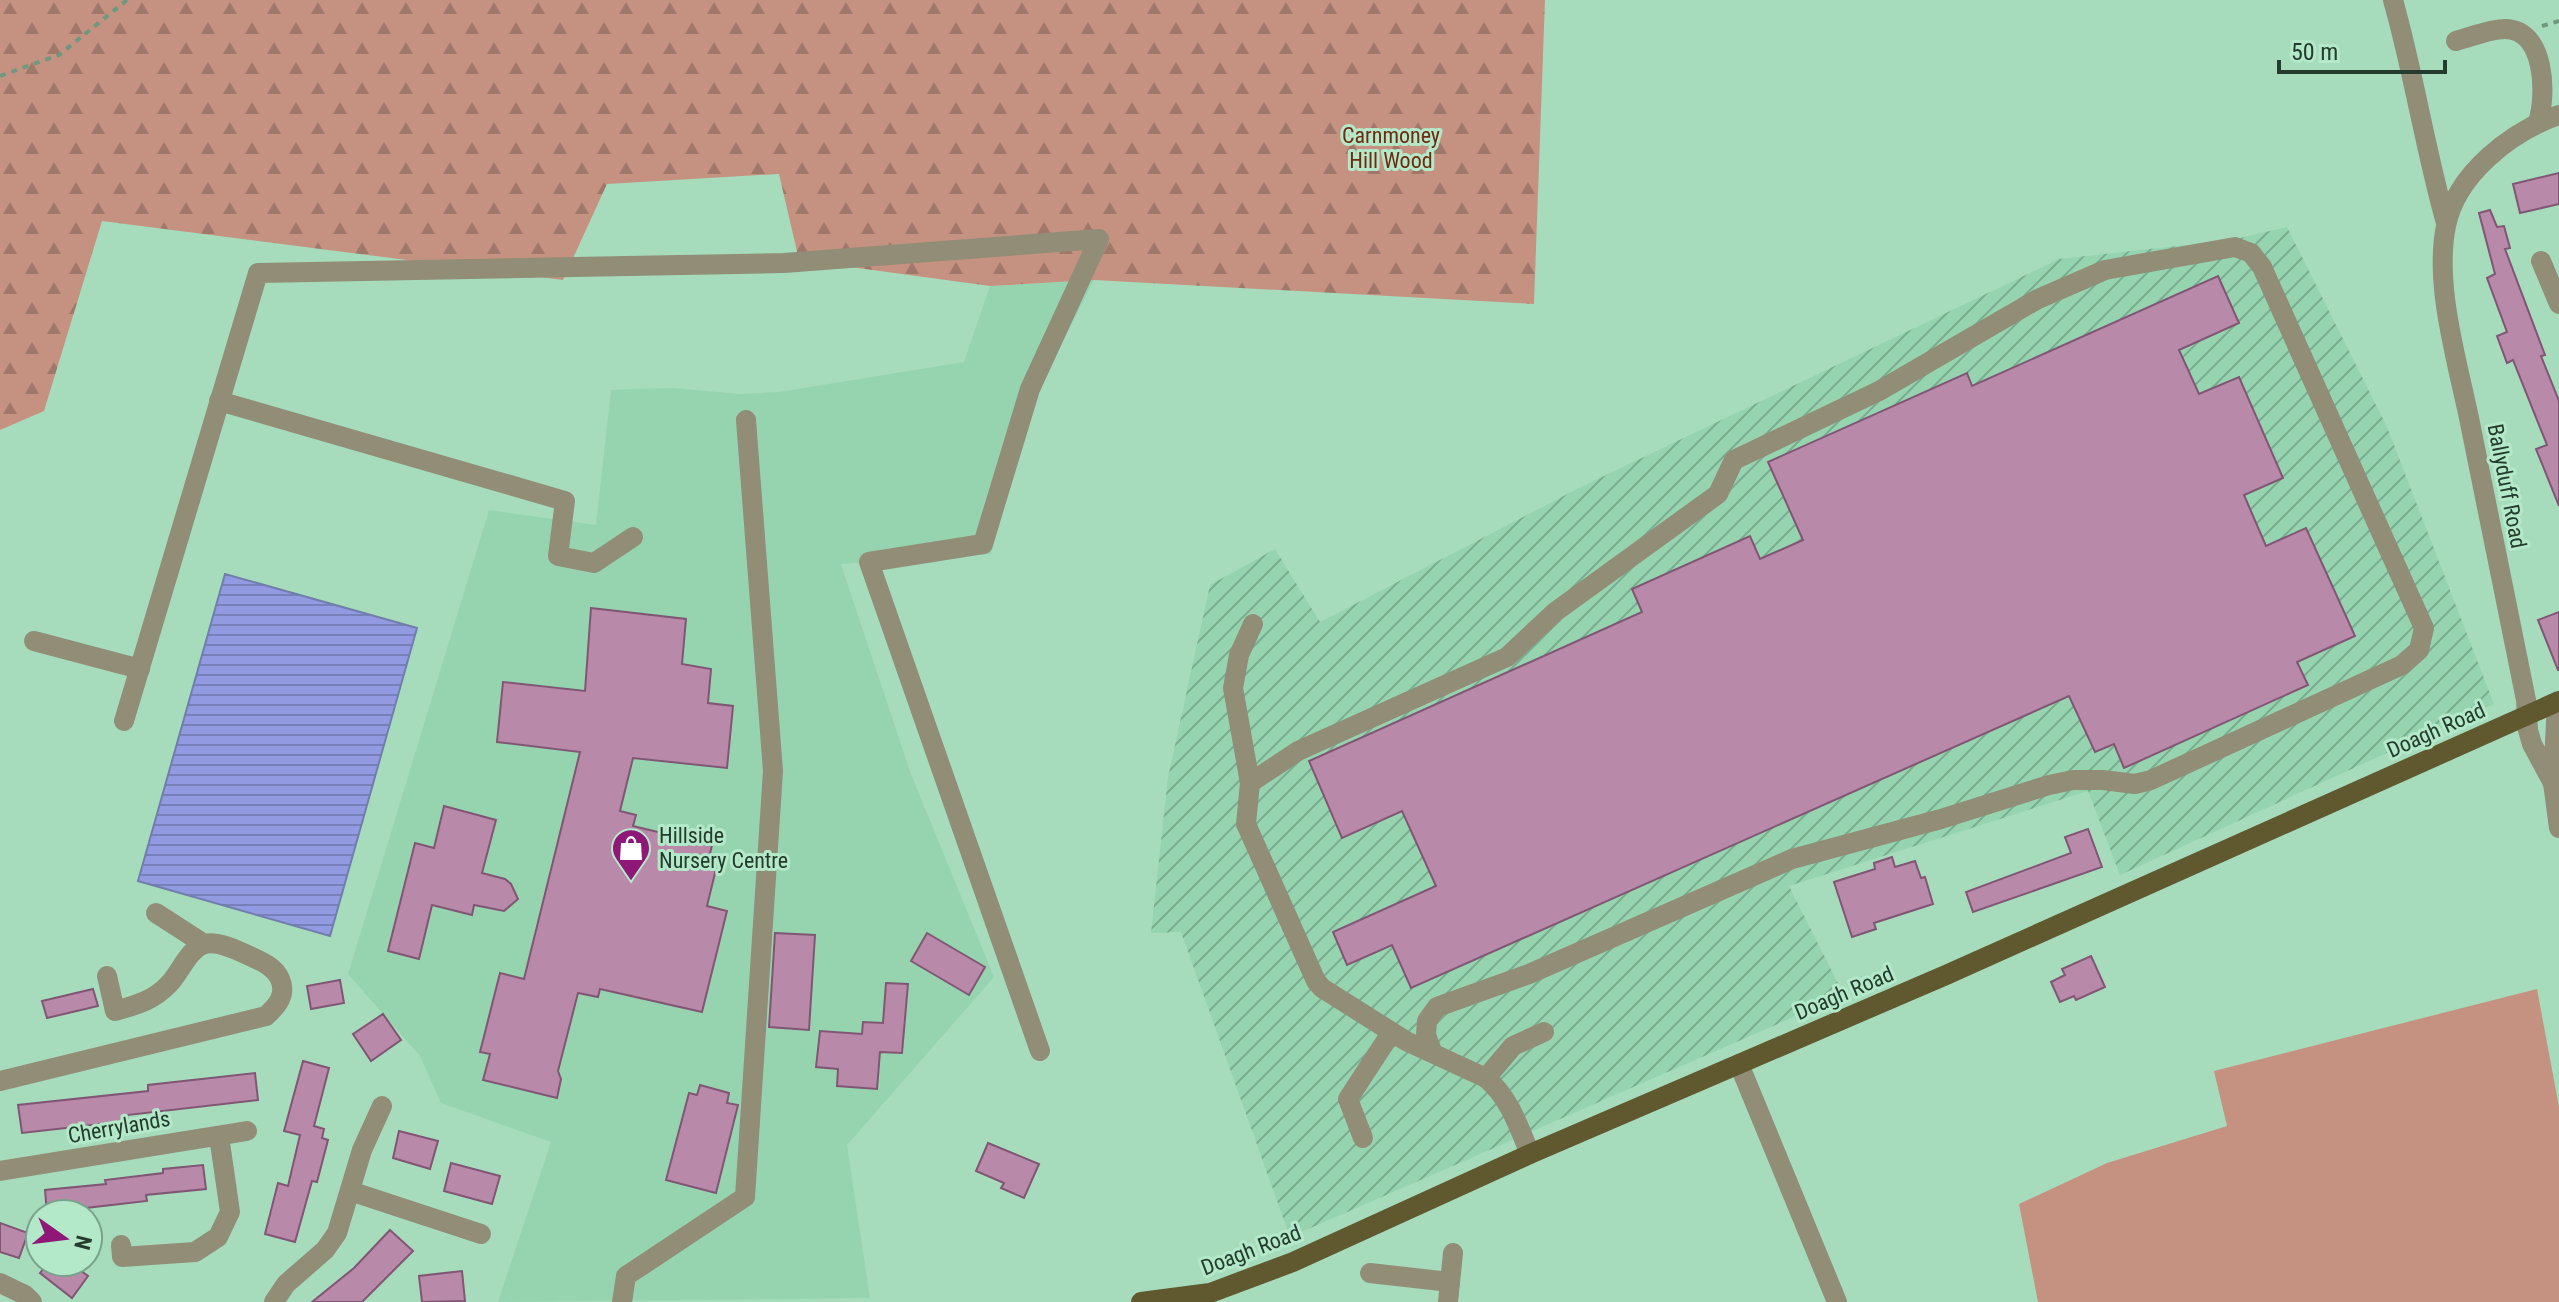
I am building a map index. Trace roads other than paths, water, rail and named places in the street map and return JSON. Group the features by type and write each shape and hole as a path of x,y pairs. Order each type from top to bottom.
{"main road":[{"name":"Doagh Road","path":"1141,1302 1211,1298 1530,1154 1946,975 2558,702"}],"street":[{"path":"2393,0 2411,63 2436,189 2446,223"},
{"path":"2456,41 2505,29 2522,33 2535,45 2544,104 2538,122"},
{"path":"2446,223 2475,170 2502,145 2538,122 2559,115"},
{"name":"Ballyduff Road","path":"2446,223 2441,265 2455,349 2528,715 2528,730 2553,783"},
{"path":"124,721 258,273 784,263 1099,239 1030,389 983,544 869,562 1040,1051"},
{"path":"1250,783 1298,751 1507,657 1555,612 1718,494 1734,460 1879,391 2038,299 2105,270 2235,247 2251,253 2262,267 2424,628 2419,650 2402,665 2151,780 2135,784 2073,780 2049,785 1941,819 1792,859 1529,974 1437,1007 1427,1021 1426,1035 1432,1051"},
{"path":"2541,261 2559,304"},
{"path":"219,401 565,501 558,556 594,563 633,537"},
{"path":"622,1302 626,1276 745,1197 773,771 746,420"},
{"path":"1253,624 1239,655 1233,688 1250,783 1246,824 1316,981 1391,1033 1486,1078 1497,1087 1515,1118 1530,1154"},
{"path":"34,641 140,669"},
{"path":"2558,702 2553,783 2559,828"},
{"path":"156,913 204,944"},
{"path":"0,1081 266,1016 278,1005 283,992 280,978 270,966 217,943 204,944 194,951 169,985 146,1003 115,1011 107,976"},
{"path":"1486,1078 1513,1046 1544,1032"},
{"path":"1363,1138 1348,1099 1391,1033"},
{"path":"1739,1064 1837,1302"},
{"path":"274,1302 286,1284 325,1250 337,1233 362,1150 382,1106"},
{"name":"Cherrylands","path":"0,1171 247,1131"},
{"path":"121,1245 122,1257 195,1252 218,1237 230,1212 219,1136"},
{"path":"350,1191 481,1234"},
{"path":"1370,1273 1449,1292 1453,1253"},
{"path":"0,1283 25,1295 32,1302"}],"water":[{"path":"225,574 417,628 330,936 138,881"}],"place":[{"name":"Hillside Nursery Centre","path":"631,882"}],"park label":[{"name":"Carnmoney Hill Wood","path":"1391,148"}]}
